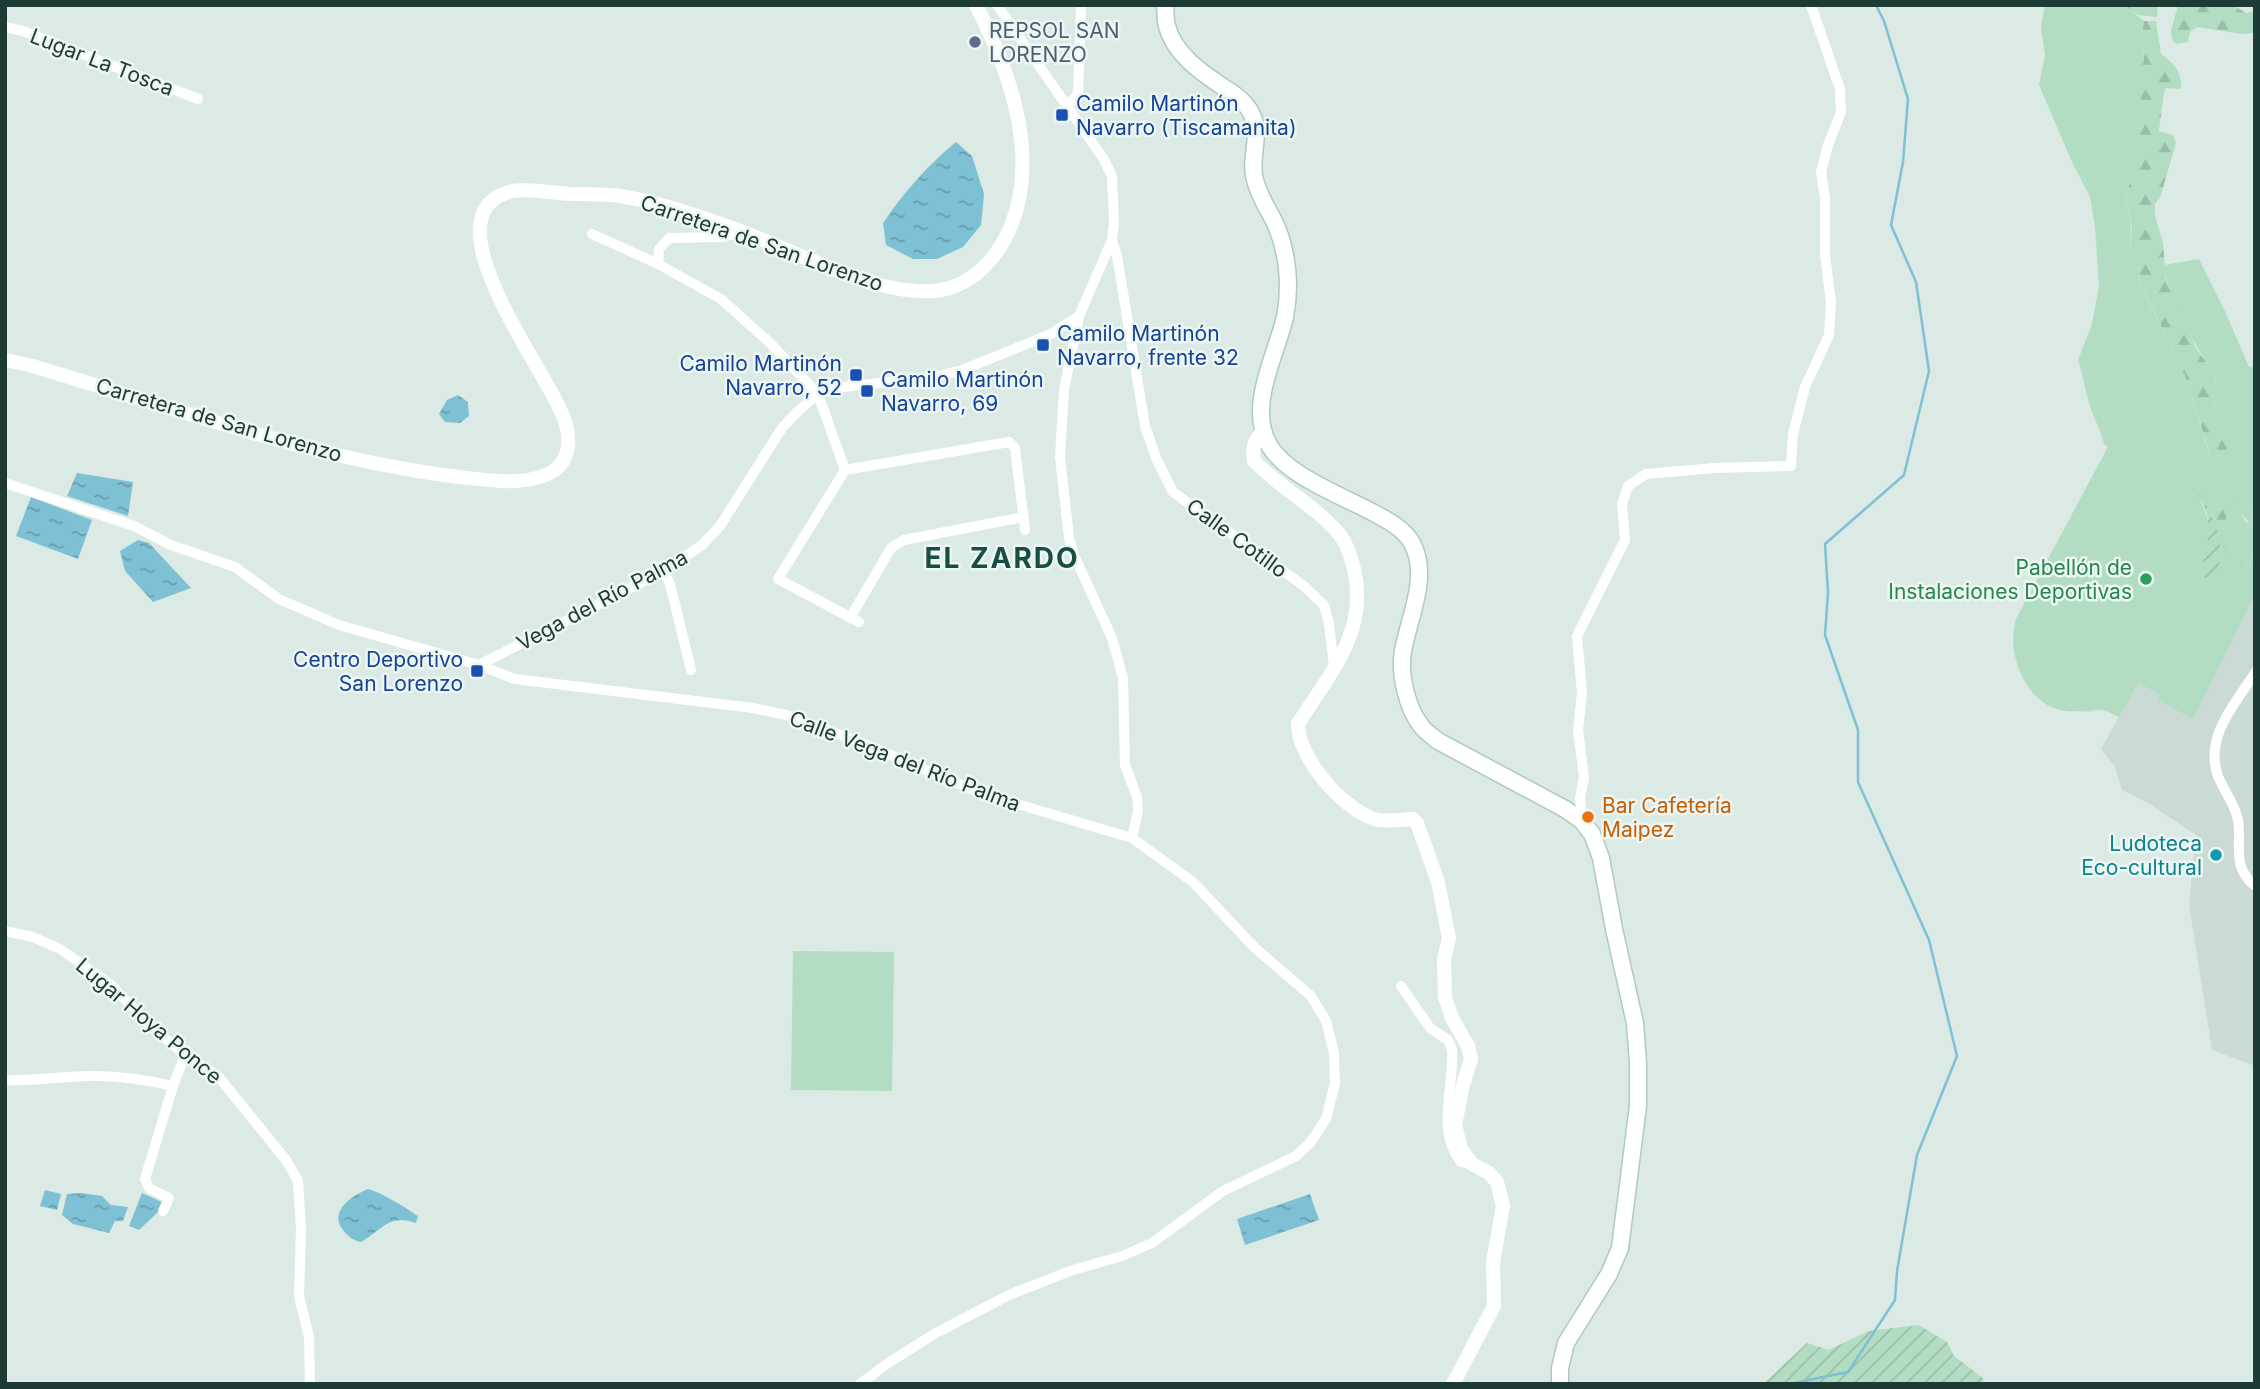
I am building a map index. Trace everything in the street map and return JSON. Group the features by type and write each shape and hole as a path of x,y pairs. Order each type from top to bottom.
{"main road":[{"path":"1165,5 1167,27 1181,52 1202,73 1244,104 1253,117 1256,134 1252,160 1254,179 1283,245 1288,277 1285,315 1265,383 1261,412 1263,431 1270,447 1285,464 1301,475 1393,523 1411,542 1419,564 1417,594 1402,654 1404,683 1411,708 1422,727 1438,741 1565,808 1582,821 1592,834 1601,858 1635,1023 1638,1106 1620,1248 1609,1274 1566,1343 1560,1368 1560,1384"}],"street":[{"name":"Carretera de San Lorenzo","path":"5,360 308,449 424,472 488,480 529,479 551,473 565,461 569,443 566,422 516,334 483,256 478,231 482,212 493,200 514,191 618,196 674,209 742,232 862,279 905,290 935,290 959,285 981,271 1004,243 1017,210 1022,175 1021,144 1007,76 995,43 976,5"},
{"path":"997,5 1103,158 1112,176 1112,240 1079,316 1064,390 1060,421 1060,457 1069,537 1074,555 1112,638 1123,678 1125,765 1137,797 1138,811 1132,838"},
{"path":"1067,107 1078,93 1081,5"},
{"path":"1582,821 1580,798 1584,777 1578,730 1582,693 1577,636 1625,540 1622,504 1628,486 1646,474 1715,468 1791,466 1793,434 1804,387 1829,335 1831,302 1825,255 1825,198 1821,172 1841,111 1840,89 1811,5"},
{"name":"Lugar La Tosca","path":"5,27 23,31 198,99"},
{"path":"658,264 659,249 669,238 723,237 742,232"},
{"path":"592,234 658,264 721,299 770,343 818,394 845,470"},
{"name":"Calle Cotillo","path":"1112,240 1130,326 1145,426 1156,458 1173,492 1304,586 1324,605 1334,666"},
{"path":"818,394 843,387 935,377 962,370 1051,334 1079,316"},
{"name":"Vega del Río Palma","path":"479,665 664,571 702,545 720,526 782,428 818,394"},
{"path":"1263,431 1254,440 1254,461 1341,536 1350,554 1357,582 1357,611 1348,645 1298,724 1298,738 1312,765 1347,803 1377,821 1413,819 1417,823 1438,882 1449,938 1444,959 1445,997 1452,1018 1468,1046 1471,1059 1455,1125 1461,1149 1472,1164"},
{"path":"1024,517 904,540 891,548 854,620 778,579 845,470 1009,442 1015,448 1024,517 1025,530"},
{"name":"Calle Vega del Río Palma","path":"5,483 134,526 171,545 235,567 279,599 339,625 479,665 515,680 753,708 786,715 860,742 980,793 1132,838 1193,882 1255,948 1311,996 1326,1021 1334,1053 1335,1083 1326,1119 1310,1143 1296,1156 1223,1191 1152,1242 1122,1256 1070,1271 1009,1295 936,1333 860,1384"},
{"path":"664,571 670,584 691,670"},
{"path":"2255,673 2222,723 2213,757 2238,820 2239,862 2244,876 2255,886"},
{"name":"Lugar Hoya Ponce","path":"5,932 33,937 60,949 108,984 155,1030 185,1055 218,1076 285,1160 298,1181 301,1229 299,1296 309,1337 310,1384"},
{"path":"1401,986 1430,1028 1447,1040 1452,1049 1447,1135 1452,1151 1461,1162 1472,1164 1489,1173 1497,1182 1503,1206 1493,1262 1494,1306 1452,1384"},
{"path":"163,1211 169,1198 149,1188 145,1179 185,1055"},
{"path":"5,1080 34,1082 72,1076 140,1080 173,1086"}],"shaded area":[{"path":"2108,447 2209,540 2255,519 2255,1066 2212,1050 2189,904 2196,835 2148,803 2122,790 2115,767 2101,749 2119,717 2103,710 2061,710 2047,705 2033,693 2013,648 2016,619"}],"green space":[{"path":"2045,5 2124,5 2144,21 2141,102 2147,113 2139,134 2126,201 2131,222 2130,249 2138,262 2140,283 2185,376 2210,456 2227,449 2216,423 2216,376 2184,323 2171,293 2164,265 2199,259 2249,367 2255,366 2255,516 2239,502 2244,520 2255,530 2255,552 2234,540 2250,562 2255,555 2255,594 2193,719 2158,700 2160,694 2138,683 2119,717 2104,710 2060,710 2037,697 2021,674 2016,660 2016,619 2108,447 2104,444 2092,411 2078,360 2092,324 2099,285 2095,227 2090,197 2039,85 2045,55 2041,27","holes":["2200,498 2212,515 2215,509 2223,529 2215,525 2218,545 2209,540 2209,523"]},
{"path":"2124,5 2158,5 2157,17 2138,15"},
{"path":"2178,5 2233,5 2246,13 2255,11 2255,33 2242,34 2197,27 2190,32 2188,42 2176,44 2172,40 2171,31"},
{"path":"2144,21 2156,21 2161,54 2176,68 2181,83 2181,89 2166,88 2164,92 2159,131 2173,135 2176,143 2160,198 2155,204 2155,216 2163,243 2166,279 2196,348 2216,376 2216,422 2227,448 2223,461 2213,464 2185,376 2140,282 2138,262 2130,249 2132,224 2126,201 2139,134 2147,113 2141,102 2140,67 2144,62"},
{"path":"2191,471 2202,476 2215,494 2210,499 2190,480"},
{"path":"2192,488 2208,507 2217,529 2220,557 2213,581 2199,575 2209,530 2205,508"},
{"path":"2216,502 2226,514 2222,529 2215,525 2212,515 2215,509 2213,504"},
{"path":"2239,502 2255,516 2255,530 2235,506"},
{"path":"2225,533 2239,545 2255,552 2247,565 2235,560 2226,551 2222,543"},
{"path":"793,951 894,952 892,1091 791,1090"},
{"path":"1919,1325 1947,1342 1954,1356 1983,1378 1982,1384 1763,1384 1807,1343 1829,1350 1868,1331"}],"water":[{"path":"956,142 972,156 984,194 981,225 963,247 937,259 913,259 886,245 883,223 917,180"},
{"path":"458,395 468,402 469,416 460,423 445,422 439,414 447,400"},
{"path":"77,473 133,482 128,516 67,496"},
{"path":"31,497 92,520 78,559 16,536"},
{"path":"138,540 149,543 191,588 153,602 125,571 120,551"},
{"path":"368,1189 418,1216 416,1223 407,1220 392,1221 361,1242 351,1238 339,1223 340,1210 356,1195"},
{"path":"45,1190 61,1194 57,1210 40,1206"},
{"path":"142,1193 164,1203 139,1230 129,1226"},
{"path":"67,1194 102,1196 111,1205 128,1207 123,1221 115,1221 109,1233 73,1224 62,1215"},
{"path":"1310,1194 1319,1220 1245,1245 1237,1219"}],"waterway":[{"path":"1789,1384 1848,1372 1895,1300 1897,1271 1917,1155 1957,1056 1929,940 1858,782 1858,730 1825,635 1828,592 1825,544 1904,475 1929,371 1916,282 1891,225 1903,162 1908,99 1884,21 1876,5"}],"place":[{"name":"REPSOL SAN LORENZO","path":"975,42"},
{"name":"Camilo Martinón Navarro (Tiscamanita)","path":"1062,115"},
{"name":"Camilo Martinón Navarro, frente 32","path":"1043,345"},
{"name":"Camilo Martinón Navarro, 52","path":"856,375"},
{"name":"Camilo Martinón Navarro, 69","path":"867,391"},
{"name":"Pabellón de Instalaciones Deportivas","path":"2146,579"},
{"name":"Centro Deportivo San Lorenzo","path":"477,671"},
{"name":"Bar Cafetería Maipez","path":"1588,817"},
{"name":"Ludoteca Eco-cultural","path":"2216,855"}],"district":[{"name":"EL ZARDO","path":"1002,558"}]}
